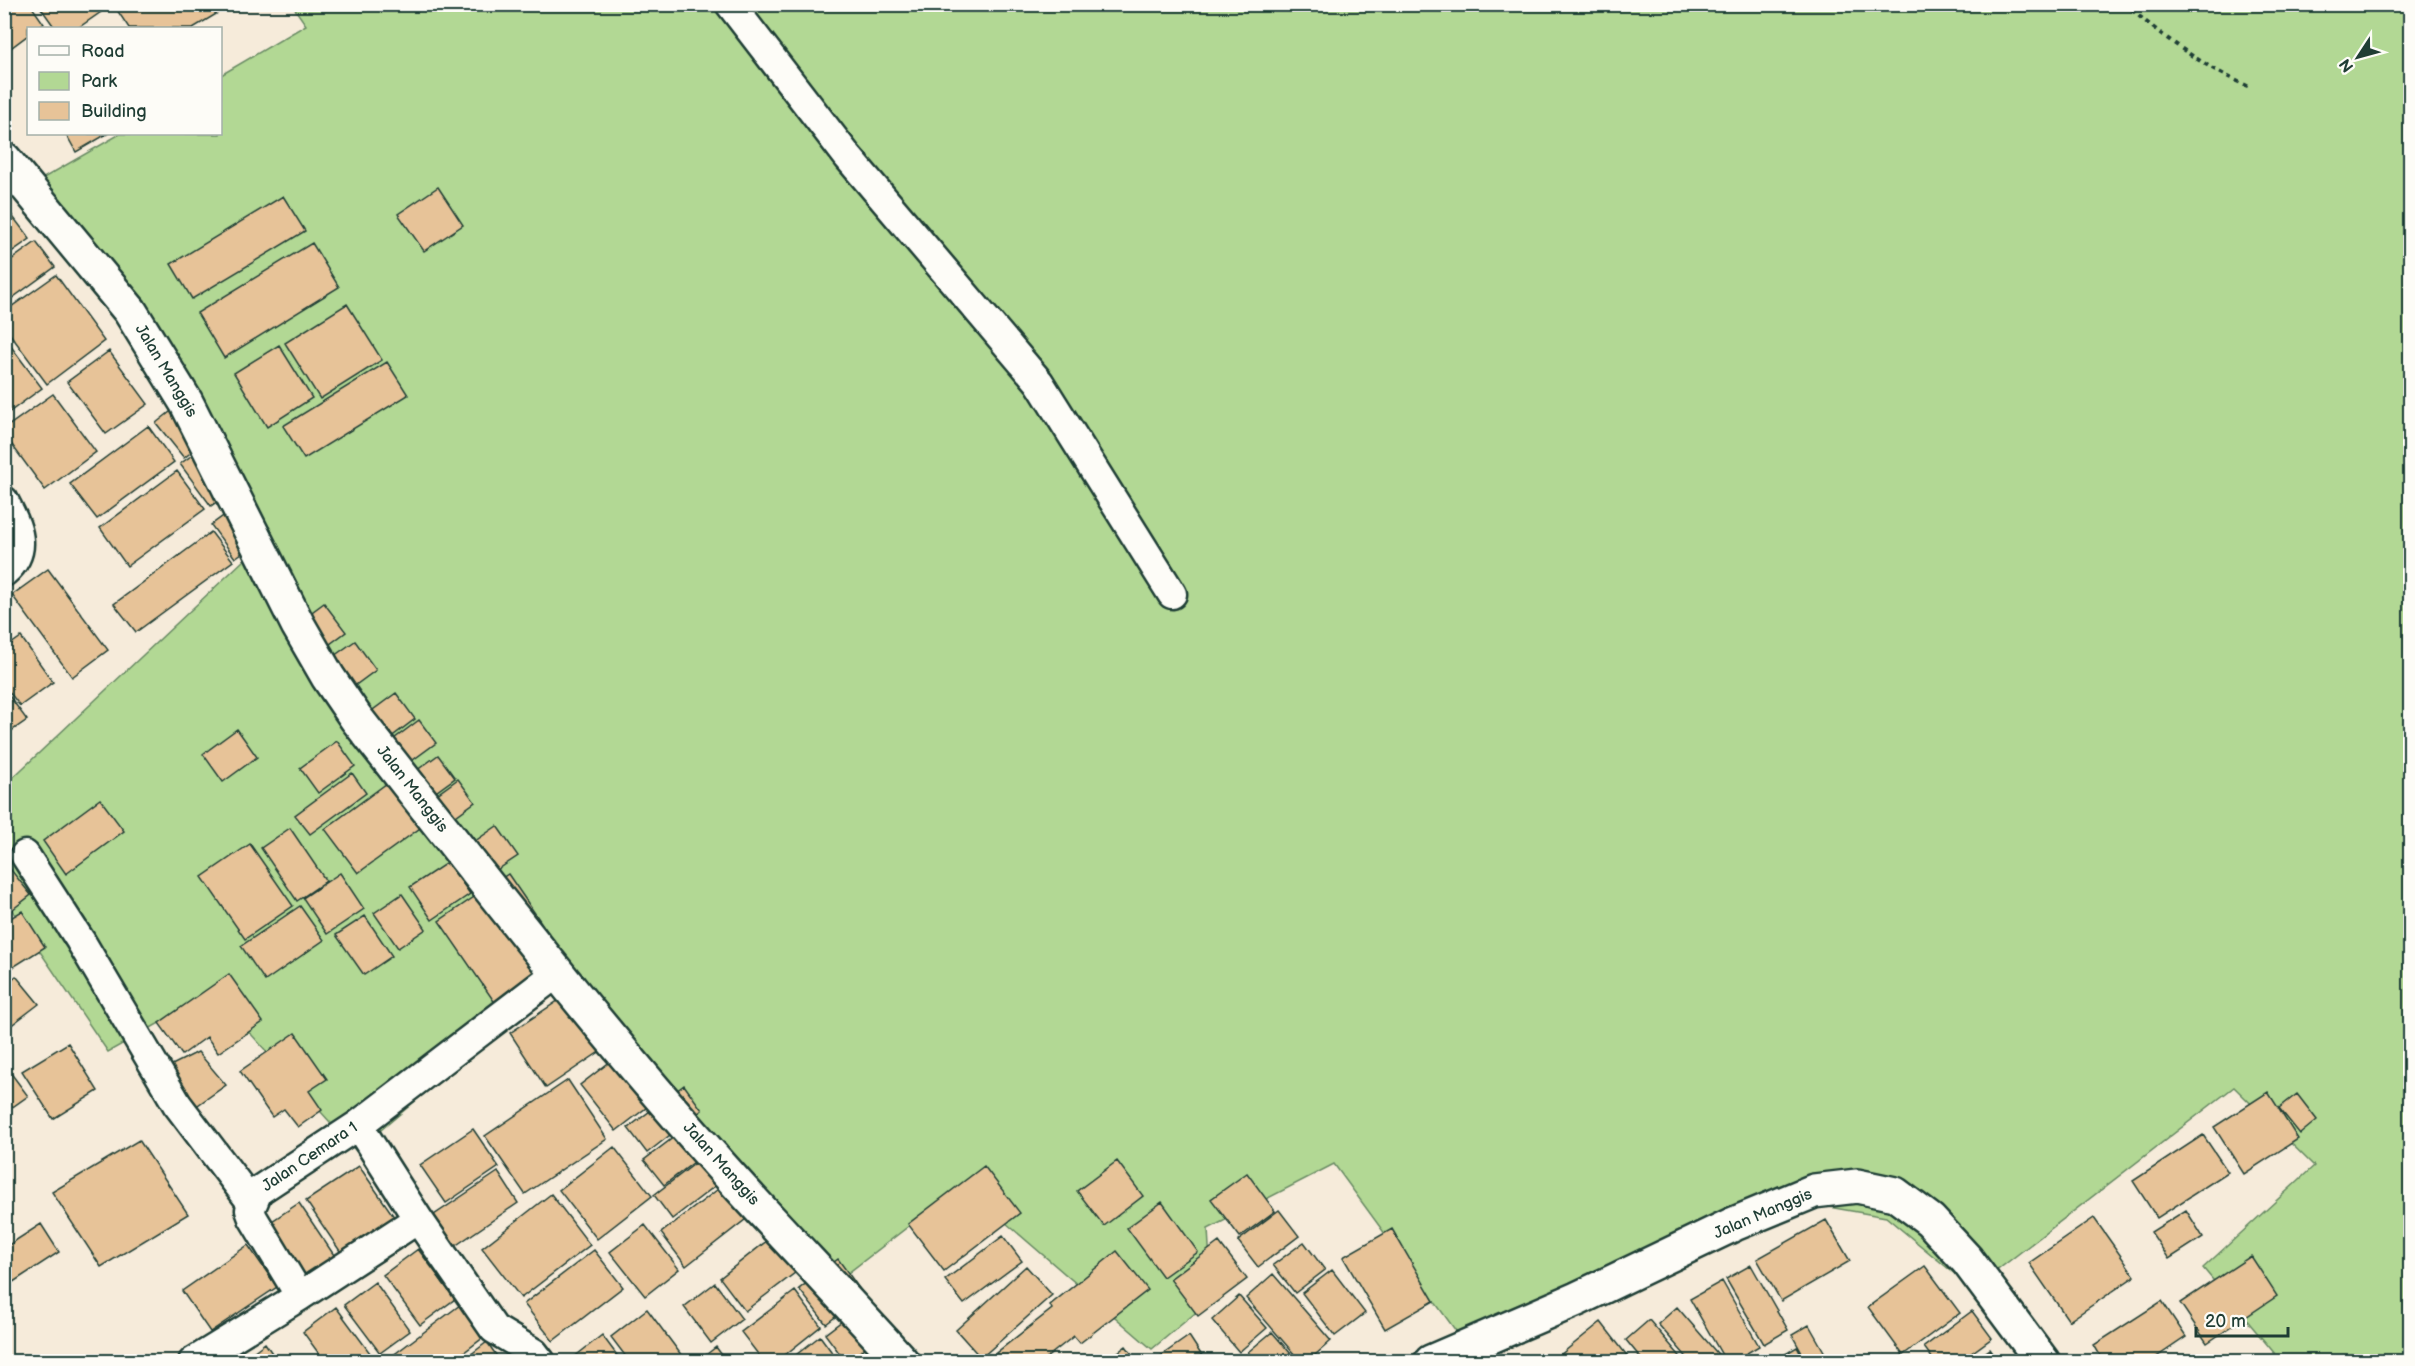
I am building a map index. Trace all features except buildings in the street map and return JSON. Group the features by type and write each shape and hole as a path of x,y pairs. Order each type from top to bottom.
{"street":[{"path":"730,4 848,157 1039,382 1172,594"},
{"name":"Jalan Manggis","path":"4,159 130,311 186,402 298,625 356,718 557,973 738,1185 902,1362"},
{"path":"4,501 20,540 19,554 4,572"},
{"path":"26,855 80,940 177,1104 252,1203"},
{"name":"Jalan Cemara 1","path":"300,1296 253,1218 252,1203 258,1191 358,1125 557,973"},
{"path":"358,1125 418,1219 494,1329 534,1353 541,1362"},
{"name":"Jalan Manggis","path":"1431,1362 1577,1299 1734,1224 1814,1191 1857,1186 1894,1194 1930,1220 1967,1260 2043,1362"},
{"path":"193,1362 418,1219"}],"path":[{"path":"2125,4 2150,26 2217,73 2252,88"}],"green space":[{"path":"292,5 2410,5 2410,1361 2281,1361 2203,1268 2314,1166 2234,1087 1973,1289 1886,1217 1759,1195 1464,1342 1334,1164 1208,1229 1212,1299 1152,1349 962,1185 839,1280 560,979 356,1151 250,1033 212,1038 179,1012 108,1052 5,900 5,785 244,560 231,482 26,188 118,135 222,135 222,74 306,25"}]}
